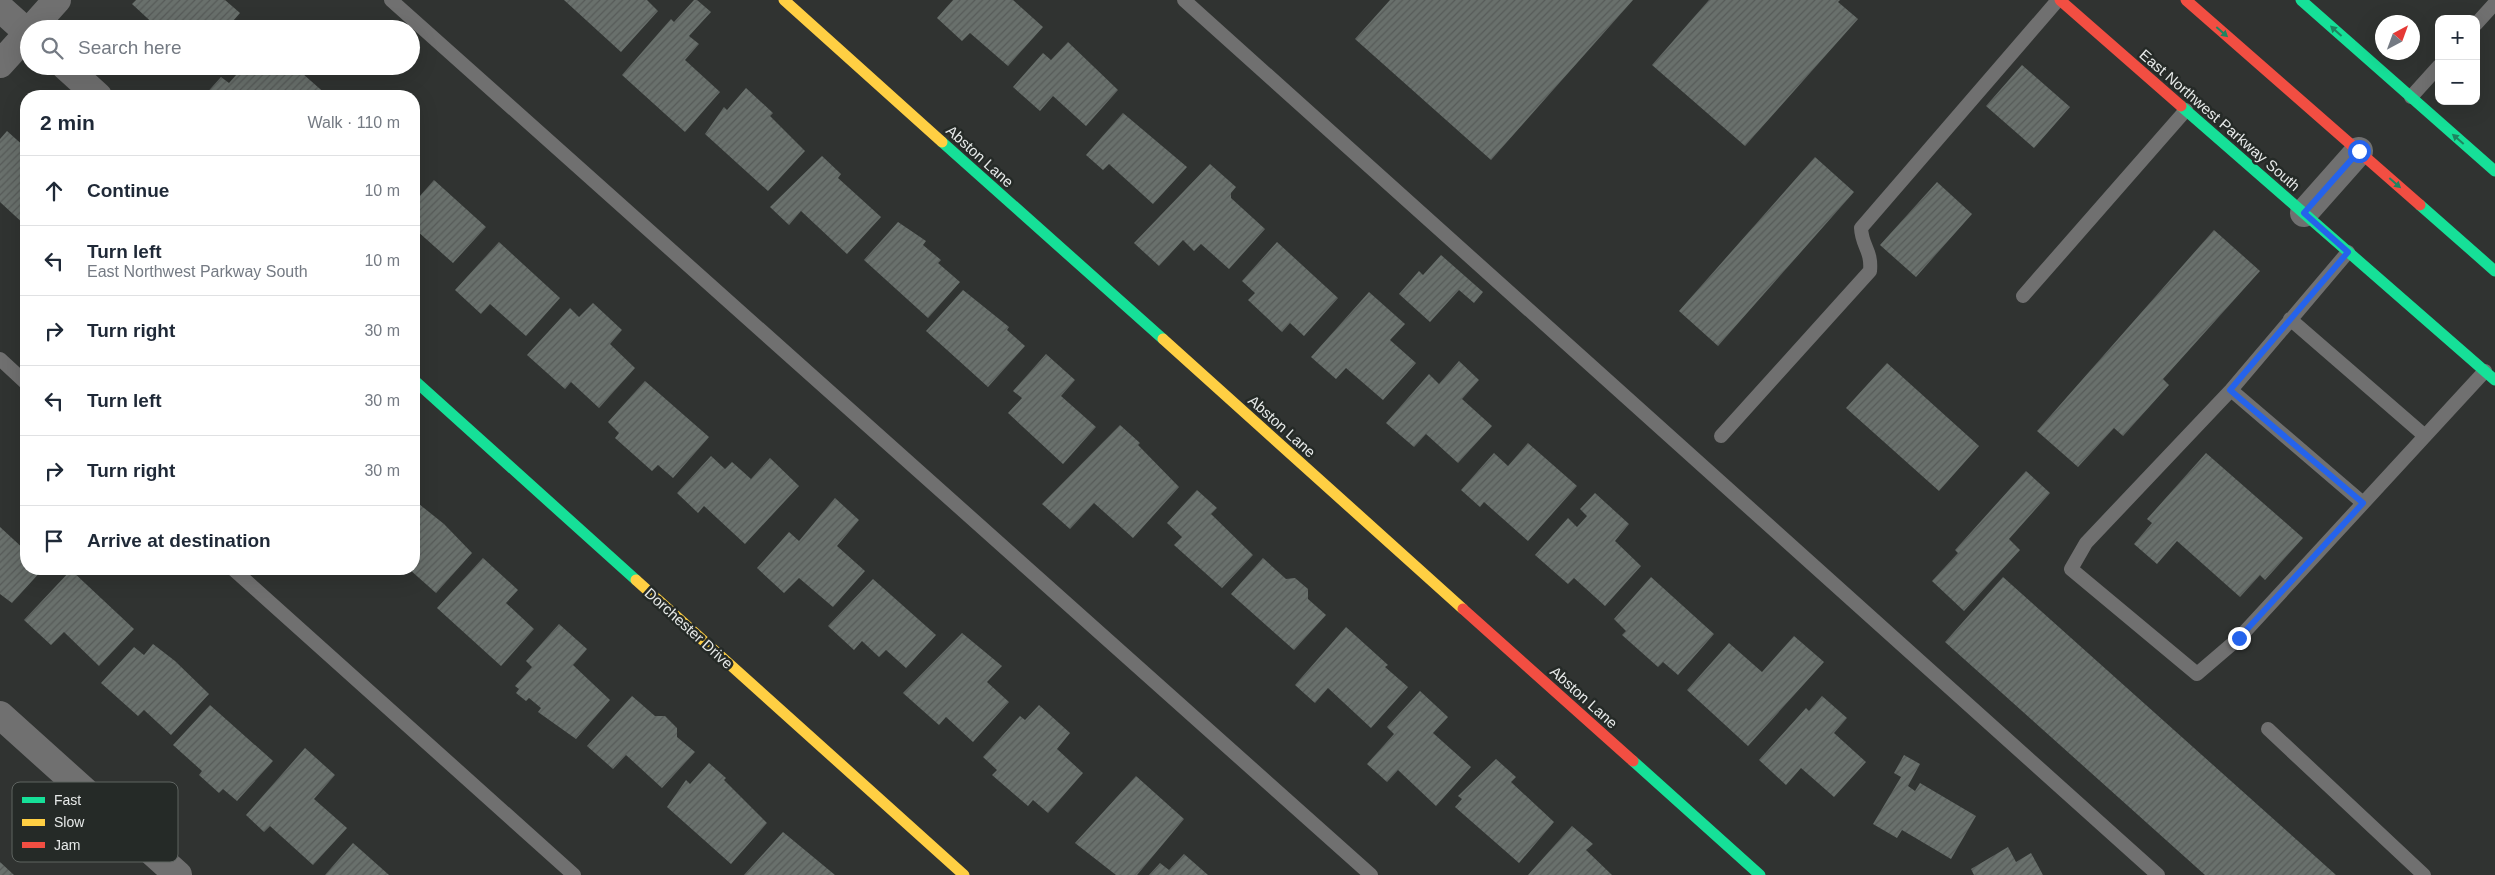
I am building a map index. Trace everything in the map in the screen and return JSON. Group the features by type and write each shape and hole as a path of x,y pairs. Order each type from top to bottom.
{"street":[{"path":"40,20 57,0"},
{"name":"Abston Lane","path":"784,0 1760,875"},
{"name":"East Northwest Parkway South","path":"2059,0 2490,376"},
{"path":"2186,0 2495,271"},
{"path":"2301,0 2495,171"},
{"path":"0,8 20,25"},
{"path":"0,64 20,42"},
{"path":"74,75 91,90"},
{"path":"2304,213 2359,151"},
{"name":"Dorchester Drive","path":"420,385 964,875"},
{"path":"0,715 75,782"},
{"path":"164,862 178,875"}],"lane":[{"path":"391,0 413,20"},
{"path":"1184,0 2158,875"},
{"path":"1721,436 1870,270 1872,257 1862,238 1861,228 2059,0"},
{"path":"2480,18 2489,4"},
{"path":"420,26 1371,875"},
{"path":"2411,97 2435,70"},
{"path":"2023,296 2186,110"},
{"path":"2348,252 2230,390 2086,543 2071,569 2197,674 2239,638 2425,436 2490,376"},
{"path":"2290,319 2425,436"},
{"path":"0,359 20,377"},
{"path":"2230,390 2363,503"},
{"path":"240,575 574,875"},
{"path":"2268,729 2424,875"}],"building":[{"path":"136,0 225,0 240,13 234,20 149,20 132,4"},
{"path":"564,0 647,0 658,11 621,52"},
{"path":"694,0 697,0 711,12 689,36 699,44 685,60 720,92 685,132 622,75 671,19 674,22"},
{"path":"953,0 1013,0 1043,27 1008,66 970,33 962,41 937,18"},
{"path":"1390,0 1633,0 1491,160 1355,39"},
{"path":"1709,0 1840,0 1838,2 1858,19 1745,146 1652,65"},
{"path":"1068,42 1118,90 1086,126 1053,96 1040,111 1013,87 1043,53 1051,60"},
{"path":"2022,65 2070,107 2034,148 1986,106"},
{"path":"236,75 304,75 321,90 209,90 221,77 229,83"},
{"path":"746,88 773,113 770,116 805,151 768,191 705,134 724,107 727,110"},
{"path":"1123,113 1187,167 1153,204 1109,164 1103,170 1086,155"},
{"path":"7,131 20,143 20,220 0,202 0,139"},
{"path":"822,156 841,174 838,178 881,217 847,254 801,211 789,225 770,207"},
{"path":"1815,157 1854,192 1718,346 1679,311"},
{"path":"1210,164 1236,187 1231,193 1231,198 1265,229 1229,269 1201,244 1194,251 1183,240 1159,266 1134,243"},
{"path":"434,180 486,227 453,263 420,234 420,196"},
{"path":"1937,182 1972,214 1916,277 1880,245"},
{"path":"898,222 926,241 923,245 941,260 938,263 960,282 928,318 864,260"},
{"path":"2214,230 2260,271 2163,379 2169,385 2123,436 2114,428 2078,467 2037,431"},
{"path":"499,242 560,298 526,336 490,304 481,314 455,290"},
{"path":"1277,242 1338,298 1304,336 1290,323 1282,332 1248,300 1255,293 1242,281"},
{"path":"1441,255 1483,292 1474,303 1459,290 1430,322 1399,294 1419,271 1423,275"},
{"path":"963,290 1009,327 1007,330 1025,346 988,387 926,331"},
{"path":"1369,292 1405,324 1390,340 1416,363 1383,400 1346,368 1336,379 1311,357"},
{"path":"593,303 622,330 610,344 635,368 599,408 571,382 565,389 527,355 570,308 579,317"},
{"path":"1046,354 1075,380 1061,396 1096,427 1063,464 1008,413 1022,398 1013,391"},
{"path":"1459,361 1479,380 1462,399 1492,426 1458,463 1426,434 1414,447 1386,423 1429,374 1439,384"},
{"path":"1887,363 1979,446 1939,491 1846,408"},
{"path":"645,381 709,437 673,478 658,465 652,471 615,438 619,433 608,422"},
{"path":"1120,425 1140,443 1138,445 1179,487 1133,538 1094,503 1070,529 1042,504"},
{"path":"1528,443 1577,486 1528,541 1484,502 1480,507 1461,490 1494,453 1508,466"},
{"path":"2206,453 2303,538 2265,580 2260,575 2240,597 2177,541 2157,564 2134,544 2152,523 2147,519"},
{"path":"711,456 725,469 732,462 751,479 770,458 799,486 745,544 704,506 698,513 677,493"},
{"path":"2026,471 2050,493 2009,539 2020,550 1964,611 1932,581 1958,553 1955,550"},
{"path":"1197,490 1217,508 1211,514 1253,555 1222,588 1174,545 1182,537 1167,523"},
{"path":"1595,493 1629,524 1615,541 1641,566 1605,606 1574,578 1568,584 1535,555 1568,518 1577,527 1587,516 1580,509"},
{"path":"835,498 859,520 837,546 865,571 833,607 799,578 784,593 757,568 789,532 799,541"},
{"path":"420,505 444,524 472,553 436,593 416,575 420,575"},
{"path":"0,527 20,545 20,575 38,575 12,603 0,594"},
{"path":"483,558 518,590 506,603 534,629 501,666 437,608"},
{"path":"1263,558 1286,579 1295,578 1308,589 1308,599 1326,615 1294,650 1231,594"},
{"path":"66,575 76,575 134,629 99,666 64,632 51,645 24,620"},
{"path":"1651,577 1714,634 1678,675 1663,662 1658,667 1622,635 1626,631 1614,619"},
{"path":"2003,577 2336,875 2205,875 1945,642"},
{"path":"873,579 936,635 906,668 886,650 879,657 862,641 854,650 828,626"},
{"path":"559,624 587,649 573,665 610,700 576,739 538,712 541,708 529,698 526,701 516,693 519,689 515,686 532,667 526,661"},
{"path":"1346,627 1388,665 1385,667 1408,687 1371,728 1328,688 1315,703 1295,685"},
{"path":"962,633 1002,666 987,682 1009,702 973,742 946,717 939,725 903,693"},
{"path":"1794,636 1824,662 1748,746 1687,690 1729,643 1762,672"},
{"path":"153,644 175,661 209,694 171,735 144,710 138,716 101,683 134,647 144,655"},
{"path":"1420,691 1448,717 1433,733 1471,767 1436,806 1398,770 1387,782 1367,764 1394,734 1387,727"},
{"path":"632,696 655,716 665,716 677,728 677,737 695,752 662,788 626,755 613,769 587,746"},
{"path":"1822,696 1847,718 1834,733 1866,762 1834,797 1801,768 1786,785 1759,760 1806,708 1809,711"},
{"path":"210,705 273,761 237,801 223,789 219,793 199,775 202,771 173,745"},
{"path":"1039,705 1070,733 1057,749 1083,773 1048,813 1033,800 1028,806 992,775 997,770 983,757 1020,716 1025,720"},
{"path":"305,748 335,775 314,799 347,828 313,865 270,826 264,832 246,815"},
{"path":"1904,755 1920,764 1908,786 1915,791 1920,783 1976,816 1951,859 1902,830 1897,838 1873,824 1901,777 1894,773"},
{"path":"1496,759 1516,777 1511,782 1554,822 1519,863 1455,807 1462,799 1458,796"},
{"path":"709,763 726,778 724,780 767,823 731,864 667,807 686,780 690,784"},
{"path":"1136,776 1184,819 1137,875 1116,875 1075,843"},
{"path":"1572,826 1593,844 1586,850 1612,875 1528,875"},
{"path":"783,832 835,875 744,875"},
{"path":"353,843 389,875 325,875"},
{"path":"2008,847 2016,862 2031,853 2043,875 1974,875 1971,869"},
{"path":"1184,854 1208,875 1149,875 1160,863 1169,870"},
{"path":"0,862 14,875 0,875"}],"traffic: fast":[{"path":"2301,0 2495,171"},
{"path":"2181,106 2495,380"},
{"path":"942,142 1163,339"},
{"path":"2420,205 2495,271"},
{"path":"420,385 636,580"},
{"path":"1633,761 1760,875"}],"traffic: slow":[{"path":"784,0 942,142"},
{"path":"1163,339 1463,609"},
{"path":"636,580 964,875"}],"traffic: jam":[{"path":"2060,0 2181,106"},
{"path":"2186,0 2420,205"},
{"path":"1463,609 1633,761"}],"route":[{"path":"2239,638 2363,503 2230,390 2348,252 2304,213 2359,151"}]}
